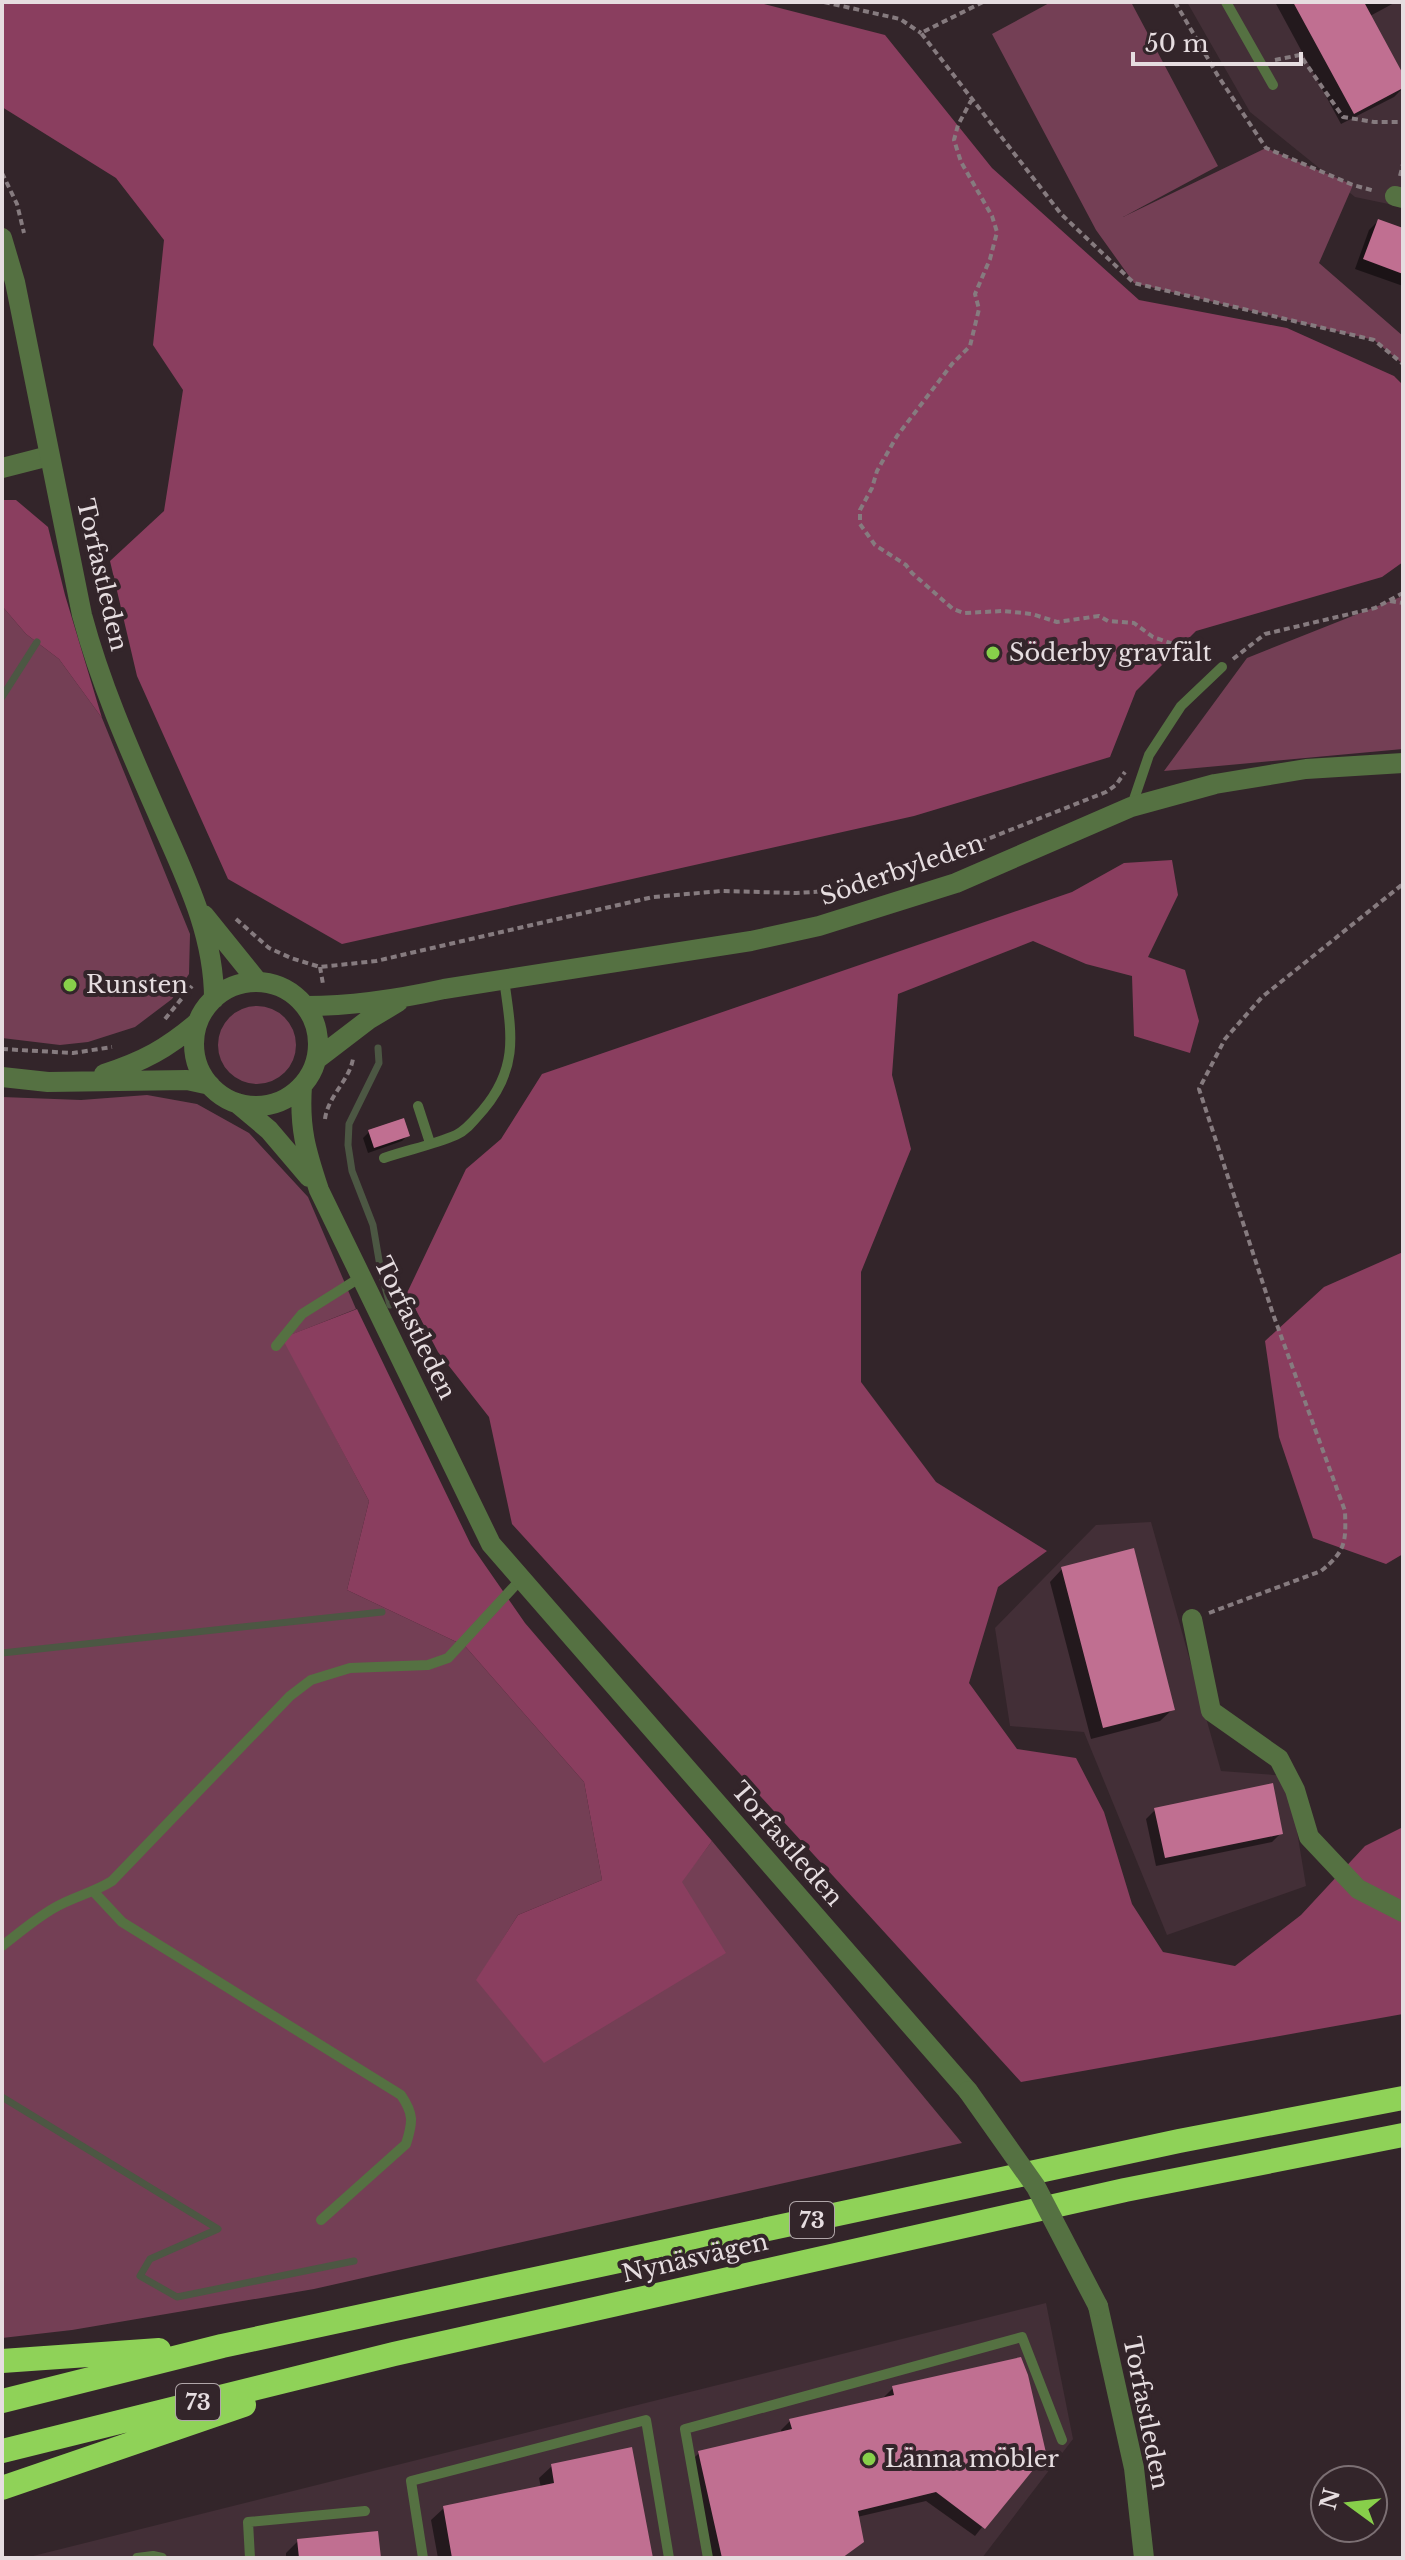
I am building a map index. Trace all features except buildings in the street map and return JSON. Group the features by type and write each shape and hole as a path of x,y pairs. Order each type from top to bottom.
{"highway":[{"name":"Nynäsvägen","path":"2,2401 222,2346 1179,2141 1403,2098"},
{"name":"Nynäsvägen","path":"2,2451 394,2354 1125,2190 1403,2135"},
{"path":"2,2361 222,2346"},
{"path":"2,2488 394,2354"}],"street":[{"name":"Torfastleden","path":"2,238 15,282 82,615 95,665 199,909 214,971 214,999"},
{"path":"2,468 49,456"},
{"name":"Söderbyleden","path":"306,1006 409,997 504,979 751,941 819,926 956,883 1131,807 1215,784 1306,769 1403,763"},
{"name":"Torfastleden","path":"199,909 258,982"},
{"path":"85,1081 140,1062 198,1022 214,999 242,983 258,982 276,985 293,993 306,1006 315,1022 319,1041 312,1073 302,1086 280,1102 266,1105 237,1103 227,1099 210,1085 201,1071 195,1055 194,1039 198,1022"},
{"name":"Söderbyleden","path":"317,1059 368,1020 409,997"},
{"path":"2,1077 48,1082 165,1079 210,1085"},
{"name":"Torfastleden","path":"302,1086 300,1111 303,1141 319,1190 491,1544 968,2091 1036,2187 1098,2306 1134,2468 1144,2558"},
{"name":"Torfastleden","path":"237,1103 269,1130 319,1190"},
{"path":"1192,1619 1211,1711 1279,1759 1295,1790 1309,1837 1358,1889 1403,1912"}],"lane":[{"path":"1226,2 1273,85"},
{"path":"1131,807 1149,755 1181,706 1222,667"},
{"path":"384,1158 458,1134 473,1122 491,1100 504,1079 510,1056 504,979"},
{"path":"418,1106 430,1143"},
{"path":"276,1346 302,1314 361,1277"},
{"path":"2,1946 53,1908 94,1892 112,1881 290,1696 311,1680 350,1668 428,1665 448,1658 521,1579"},
{"path":"94,1892 122,1922 401,2095 411,2109 412,2127 406,2144 321,2220"},
{"path":"708,2558 685,2429 1022,2337 1062,2440"},
{"path":"423,2558 411,2481 646,2420 669,2558"},
{"path":"250,2558 248,2522 365,2511"},
{"path":"137,2558 162,2558"}],"path":[{"path":"824,2 900,19 921,33 1061,214 1134,283 1374,340 1403,364"},
{"path":"921,33 983,2"},
{"path":"1175,2 1218,76 1266,148 1353,185 1399,197"},
{"path":"1261,63 1300,55 1343,117 1374,122 1403,122"},
{"path":"972,99 954,140 961,162 992,216 997,232 990,259 975,294 979,309 970,346 952,364 897,436 860,510 860,524 875,545 906,565 953,609 964,613 1003,611 1032,614 1057,622 1099,616 1108,621 1134,623 1153,637 1209,656 1222,667 1265,634 1375,608 1403,593"},
{"path":"2,173 17,204 27,246"},
{"path":"1389,600 1403,603"},
{"path":"236,919 269,948 320,967 376,961 653,897 721,891 796,893 861,889 1106,792 1116,785 1131,764"},
{"path":"1192,1619 1321,1571 1335,1561 1346,1542 1345,1511 1273,1314 1199,1089 1225,1039 1262,997 1403,884"},
{"path":"320,967 332,1006"},
{"path":"154,1027 165,1019 200,977 214,971"},
{"path":"324,1125 326,1109 351,1069 353,1060 347,1035"},
{"path":"2,1049 73,1053 117,1046"}],"shaded area":[{"path":"2,2 756,2 885,35 992,168 1139,300 1287,328 1394,376 1403,385 1403,562 1382,577 1196,631 1136,691 1110,757 914,816 342,944 228,879 137,676 110,561 164,511 183,390 153,345 164,240 116,178 2,107"},
{"path":"1051,2 1131,2 1218,166 1123,217 1266,148 1353,185 1319,263 1403,336 1403,364 1374,340 1134,283 1096,230 992,34"},
{"path":"1187,2 1403,2 1403,207 1355,197 1250,112"},
{"path":"2,500 16,500 48,527 102,718 59,659 26,634 2,606"},
{"path":"1403,596 1403,749 1164,771 1247,658"},
{"path":"2,606 26,634 59,659 102,718 190,934 189,974 172,999 135,1027 88,1042 60,1045 2,1038"},
{"path":"1172,860 1178,895 1148,957 1185,970 1199,1021 1190,1053 1134,1036 1132,976 1086,964 1033,941 898,994 892,1075 911,1149 861,1272 861,1382 936,1482 1047,1551 998,1587 969,1683 1017,1749 1076,1758 1104,1812 1132,1904 1163,1952 1235,1966 1301,1915 1365,1846 1403,1827 1403,2014 1021,2082 512,1524 489,1417 438,1352 407,1293 466,1169 501,1139 542,1074 1072,892 1124,863"},
{"path":"249,1006 265,1006 279,1012 290,1023 296,1045 290,1067 279,1078 265,1084 249,1084 235,1078 224,1067 218,1053 218,1037 224,1023 235,1012"},
{"path":"147,1095 197,1104 249,1133 308,1197 356,1309 283,1338 369,1501 347,1590 465,1646 584,1782 602,1880 518,1915 477,1980 544,2062 712,1841 962,2143 314,2289 72,2330 2,2338 2,1097 81,1100"},
{"path":"1403,1252 1403,1554 1386,1564 1313,1538 1279,1437 1265,1341 1324,1287"},
{"path":"357,1309 471,1545 525,1623 712,1841 682,1882 726,1953 544,2063 476,1980 518,1915 602,1880 584,1782 465,1646 347,1590 369,1501 282,1338"},
{"path":"1151,1522 1221,1771 1288,1776 1306,1886 1167,1935 1084,1732 1010,1726 995,1628 1096,1525"},
{"path":"1046,2303 1073,2439 982,2558 25,2558"}],"waterway":[{"path":"2,697 37,642"},
{"path":"378,1048 379,1063 349,1124 348,1145 352,1171 373,1225 390,1305"},
{"path":"2,1653 382,1612"},
{"path":"2,2097 218,2229 150,2259 140,2276 177,2297 354,2261"}],"place":[{"name":"Söderby gravfält","path":"993,653"},
{"name":"Runsten","path":"70,985"},
{"name":"Länna möbler","path":"869,2459"}]}
